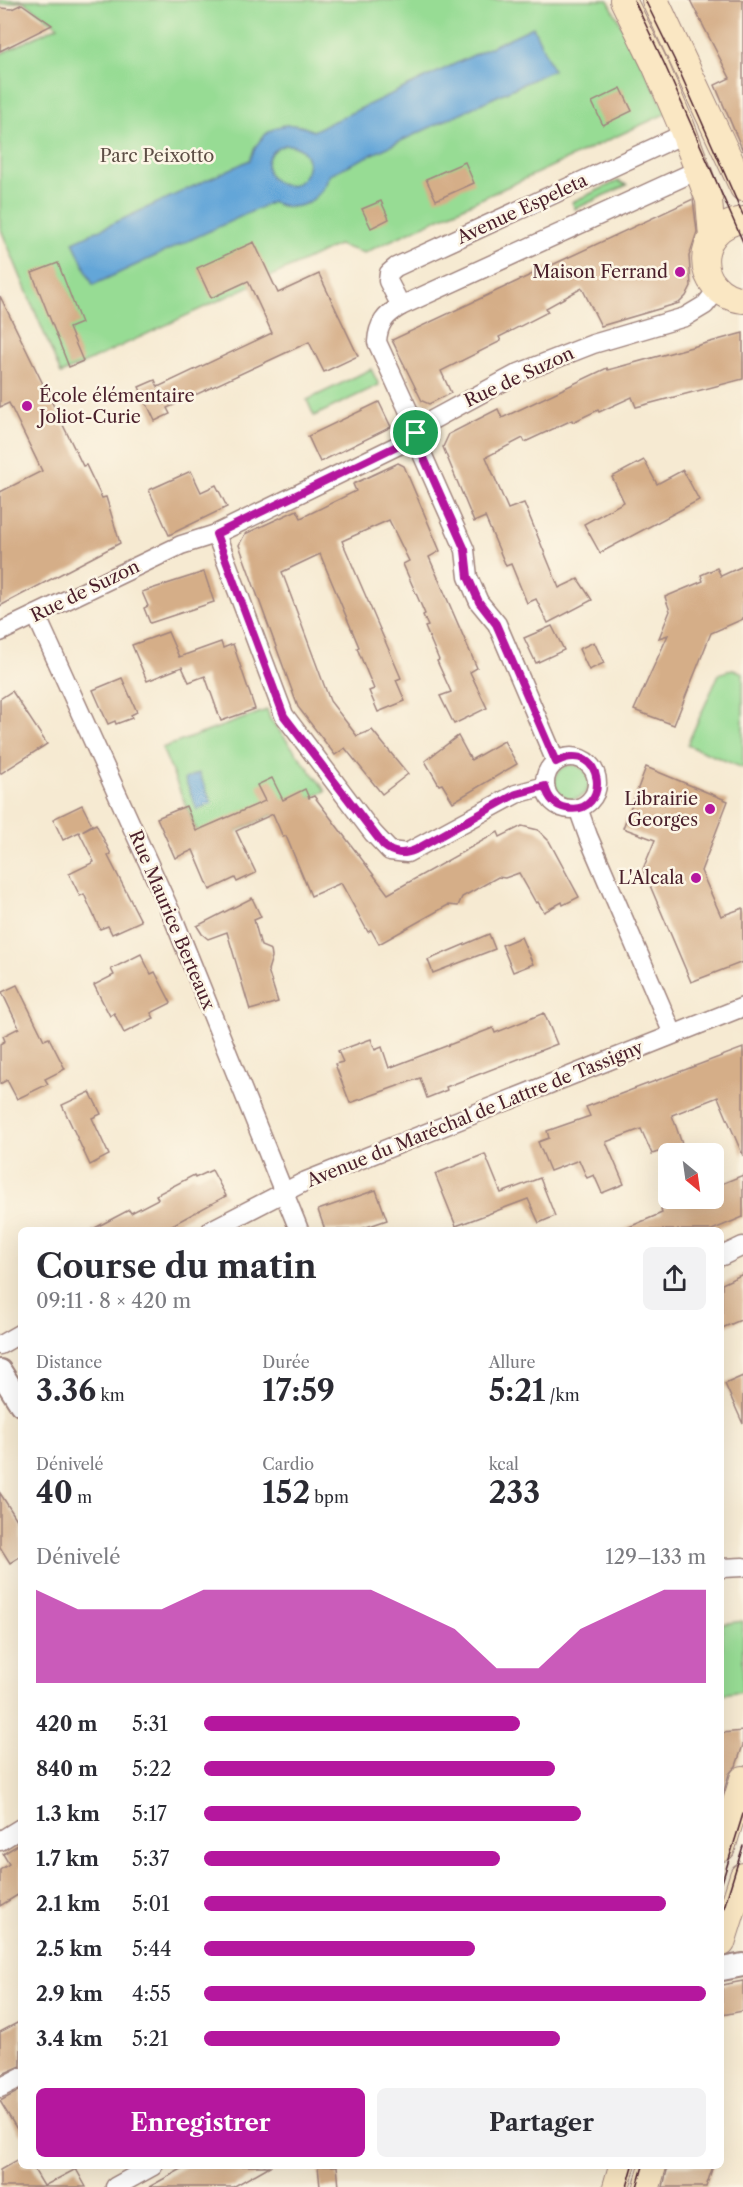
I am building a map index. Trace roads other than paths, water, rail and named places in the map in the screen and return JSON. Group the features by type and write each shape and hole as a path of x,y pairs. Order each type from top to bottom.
{"main road":[{"path":"623,0 681,125 709,200 712,237 705,259 710,281 717,290 725,295 743,300"},
{"path":"655,0 743,188"},
{"path":"712,237 721,227 743,220"},
{"path":"724,1841 743,1779"},
{"path":"724,1938 743,1876"},
{"path":"616,2187 621,2169"},
{"path":"647,2187 652,2169"}],"street":[{"name":"Avenue Espeleta","path":"401,306 388,280 389,273 396,267 673,140 680,134 681,125"},
{"name":"Avenue Espeleta","path":"556,762 496,624 479,602 468,577 465,550 423,456 410,414 377,342 378,330 383,319 401,306 687,175 694,174 702,179"},
{"name":"Rue de Suzon","path":"0,632 181,545 216,534 407,441 423,425 519,373 593,344 685,317 705,305 717,290"},
{"path":"216,534 284,716 390,851 406,853 415,850 516,794 545,786"},
{"name":"Rue Maurice Berteaux","path":"36,615 172,915 298,1227"},
{"path":"572,757 580,758 593,768 598,784 592,799 578,808 569,809 553,802 545,786 549,768 556,762 572,757"},
{"path":"578,808 673,1034"},
{"name":"Avenue du Maréchal de Lattre de Tassigny","path":"217,1227 284,1191 743,1007"},
{"path":"724,1255 743,1246"},
{"path":"0,1345 18,1335"},
{"path":"0,1371 18,1399"},
{"path":"724,1568 743,1567"},
{"path":"0,1841 18,1829"},
{"path":"724,1969 743,1965"},
{"path":"0,2088 18,2079"},
{"path":"115,2187 148,2169"}],"water":[{"path":"533,27 553,70 330,174 321,191 308,203 291,207 272,202 93,285 73,242 250,160 260,141 274,129 292,125 313,131","holes":["285,145 294,146 306,155 308,169 299,182 290,186 274,180 267,168 268,161 276,149"]},
{"path":"199,773 212,803 197,810 185,779"}],"tram line":[{"path":"634,0 743,242"},
{"path":"645,0 674,59 743,215"},
{"path":"724,1876 743,1814"},
{"path":"724,1908 743,1846"},
{"path":"627,2187 632,2169"},
{"path":"637,2187 642,2169"}],"place":[{"name":"Maison Ferrand","path":"680,272"},
{"name":"École élémentaire Joliot-Curie","path":"27,406"},
{"name":"Librairie Georges","path":"710,809"},
{"name":"L'Alcala","path":"696,878"}],"park label":[{"name":"Parc Peixotto","path":"157,156"}]}
